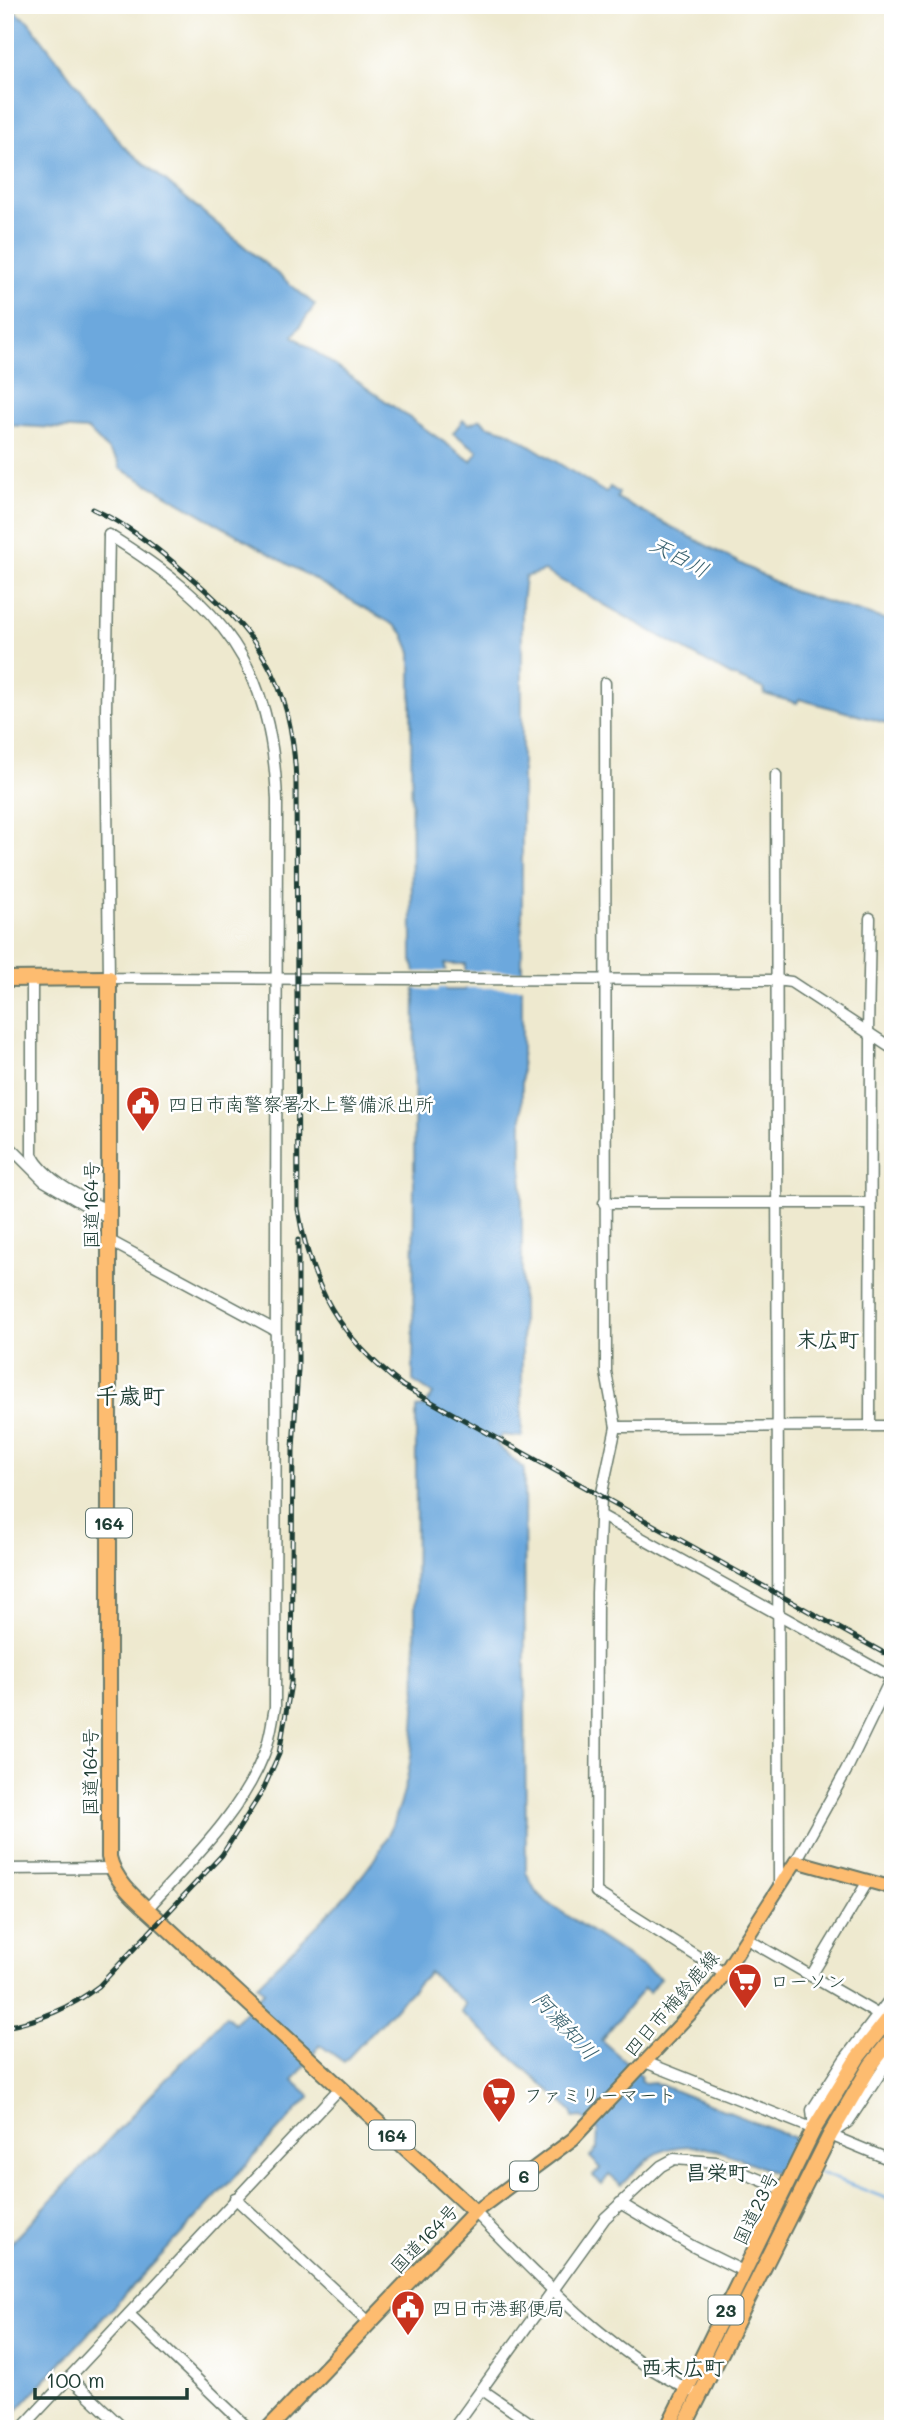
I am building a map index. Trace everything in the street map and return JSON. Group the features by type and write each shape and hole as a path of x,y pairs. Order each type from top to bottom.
{"highway":[{"path":"5,979 109,978"},
{"name":"国道164号","path":"109,978 108,1857 111,1868 147,1909 254,2005 475,2213 268,2429"},
{"name":"国道23号","path":"683,2429 693,2392 745,2272 813,2131 858,2057 893,2013"},
{"name":"国道23号","path":"667,2429 693,2392 830,2135 871,2066 893,2037"}],"main road":[{"name":"四日市楠鈴鹿線","path":"475,2213 573,2139 643,2065 725,1974 796,1861"},
{"path":"796,1861 893,1888"}],"street":[{"path":"147,1909 226,1821 245,1794 265,1753 275,1693 275,980 275,769 273,740 258,684 233,639 214,618 135,551 109,535 106,710 109,978 275,980 776,980 791,982 893,1049"},
{"path":"605,683 603,978 606,1372 615,1427 608,1451 600,1515 597,1593 596,1892 725,1974"},
{"path":"776,775 779,1887"},
{"path":"870,918 870,1426"},
{"path":"32,979 32,1154 39,1165 64,1186 109,1215"},
{"path":"5,1142 44,1181 109,1215"},
{"path":"604,1203 869,1203"},
{"path":"110,1241 275,1330"},
{"path":"615,1427 893,1426"},
{"path":"600,1515 778,1616 892,1676 846,1771 796,1861"},
{"path":"5,1870 111,1868"},
{"path":"811,1976 869,1881"},
{"path":"747,1939 877,2014"},
{"path":"643,2065 813,2131 813,2110 877,2014 893,1995"},
{"path":"830,2135 848,2122 893,2054"},
{"path":"21,2429 341,2087"},
{"path":"830,2135 893,2161"},
{"path":"453,2429 484,2391 550,2285 620,2203 661,2166 674,2159 716,2162 785,2190"},
{"path":"235,2198 370,2323"},
{"path":"620,2203 692,2246 745,2272"},
{"path":"475,2213 627,2356 693,2392"},
{"path":"129,2314 249,2429"},
{"path":"69,2378 124,2429"},
{"path":"484,2391 539,2429"}],"water":[{"name":"天白川","path":"5,5 28,21 123,146 315,305 293,336 471,461 478,451 453,433 463,420 469,424 481,419 486,425 507,431 606,493 610,487 619,493 617,498 792,591 893,622 893,725 799,699 797,703 764,694 765,689 730,675 544,571 525,577 522,604 522,1437 501,1435 497,1445 524,1469 526,1872 536,1892 547,1902 660,1978 649,1992 644,1988 601,2040 642,2076 641,2080 645,2083 653,2082 797,2139 779,2175 720,2151 688,2146 658,2153 621,2185 609,2175 602,2184 593,2176 601,2168 590,2157 597,2149 598,2129 582,2117 573,2118 572,2111 461,2012 465,2004 429,1972 344,2062 320,2045 293,2081 310,2096 5,2423 5,2249 226,2016 234,2023 264,1992 257,1985 347,1894 373,1861 390,1831 402,1800 414,1734 416,1408 424,1407 433,1394 413,1381 415,972 412,961 411,652 403,633 394,625 120,468 118,460 88,430 5,425","holes":["445,964 465,964 465,990 446,990"]}],"pier":[{"path":"449,971 449,987 462,987 461,971 527,971 527,988 439,988 437,991 410,988 411,972"}],"waterway":[{"name":"阿瀬知川","path":"818,2172 893,2201"}],"railway":[{"path":"93,509 150,543 231,615 266,660 287,713 296,781 298,1209 311,1263 320,1286 345,1329 361,1349 403,1386 893,1658"},
{"path":"5,2027 55,2012 99,1986 222,1855 262,1792 279,1754 291,1683 298,1240"}],"place":[{"name":"四日市南警察署水上警備派出所","path":"143,1133"},
{"name":"ローソン","path":"745,2010"},
{"name":"ファミリーマート","path":"499,2124"},
{"name":"四日市港郵便局","path":"408,2337"}],"district":[{"name":"末広町","path":"828,1338"},
{"name":"千歳町","path":"130,1395"},
{"name":"昌栄町","path":"717,2171"},
{"name":"西末広町","path":"683,2366"}]}
